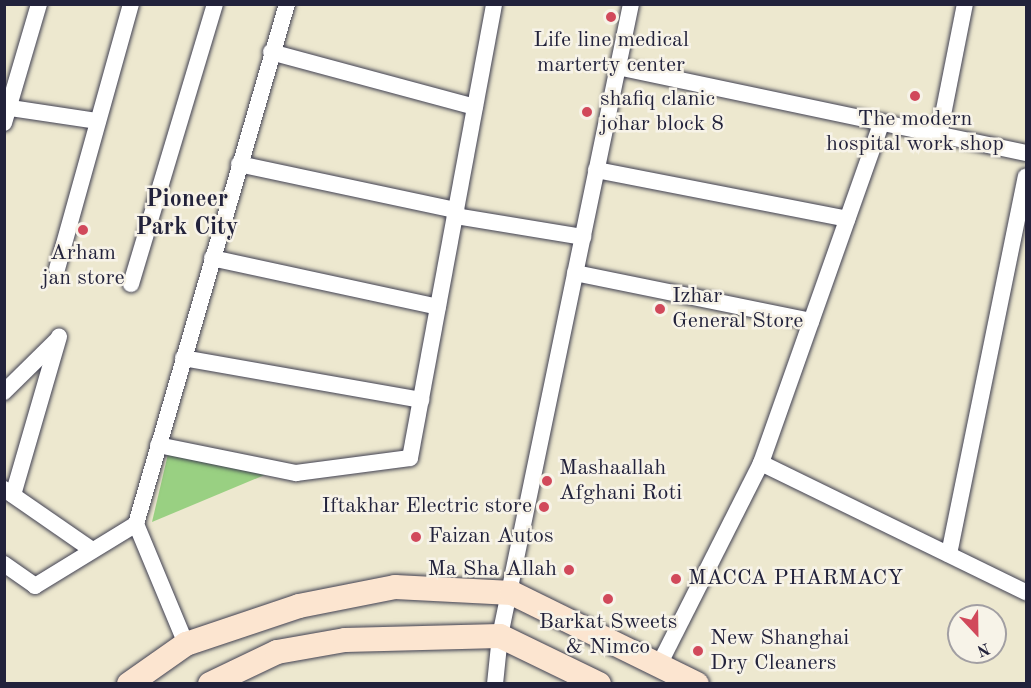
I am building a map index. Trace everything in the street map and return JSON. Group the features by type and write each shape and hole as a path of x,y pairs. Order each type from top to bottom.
{"main road":[{"path":"129,684 186,644 299,606 395,587 512,593 697,684"},
{"path":"214,682 277,652 345,640 500,636 599,684"}],"street":[{"path":"39,4 6,113 98,121"},
{"path":"57,269 131,4"},
{"path":"131,284 215,4"},
{"path":"186,644 136,524 271,52 287,4"},
{"path":"158,445 296,473 410,458 494,4"},
{"path":"495,684 500,636 512,593 582,237 632,4"},
{"path":"939,135 965,4"},
{"path":"271,52 475,107"},
{"path":"618,67 1026,153"},
{"path":"658,665 761,463 882,122"},
{"path":"239,164 456,213 582,237"},
{"path":"596,170 847,219"},
{"path":"949,554 1026,177"},
{"path":"212,258 438,307"},
{"path":"575,273 811,321"},
{"path":"4,392 59,337 9,492 92,550"},
{"path":"183,358 421,400"},
{"path":"761,463 1026,592"},
{"path":"4,564 34,586 136,524"}],"green space":[{"path":"168,454 267,474 152,522"}],"place":[{"name":"Life line medical marterty center","path":"611,17"},
{"name":"The modern hospital work shop","path":"915,96"},
{"name":"shafiq clanic johar block 8","path":"587,112"},
{"name":"Arham jan store","path":"83,230"},
{"name":"Izhar General Store","path":"660,309"},
{"name":"Mashaallah Afghani Roti","path":"547,481"},
{"name":"Iftakhar Electric store","path":"544,507"},
{"name":"Faizan Autos","path":"416,537"},
{"name":"Ma Sha Allah","path":"569,570"},
{"name":"MACCA PHARMACY","path":"676,579"},
{"name":"Barkat Sweets & Nimco","path":"608,599"},
{"name":"New Shanghai Dry Cleaners","path":"698,651"}],"district":[{"name":"Pioneer Park City","path":"187,215"}]}
